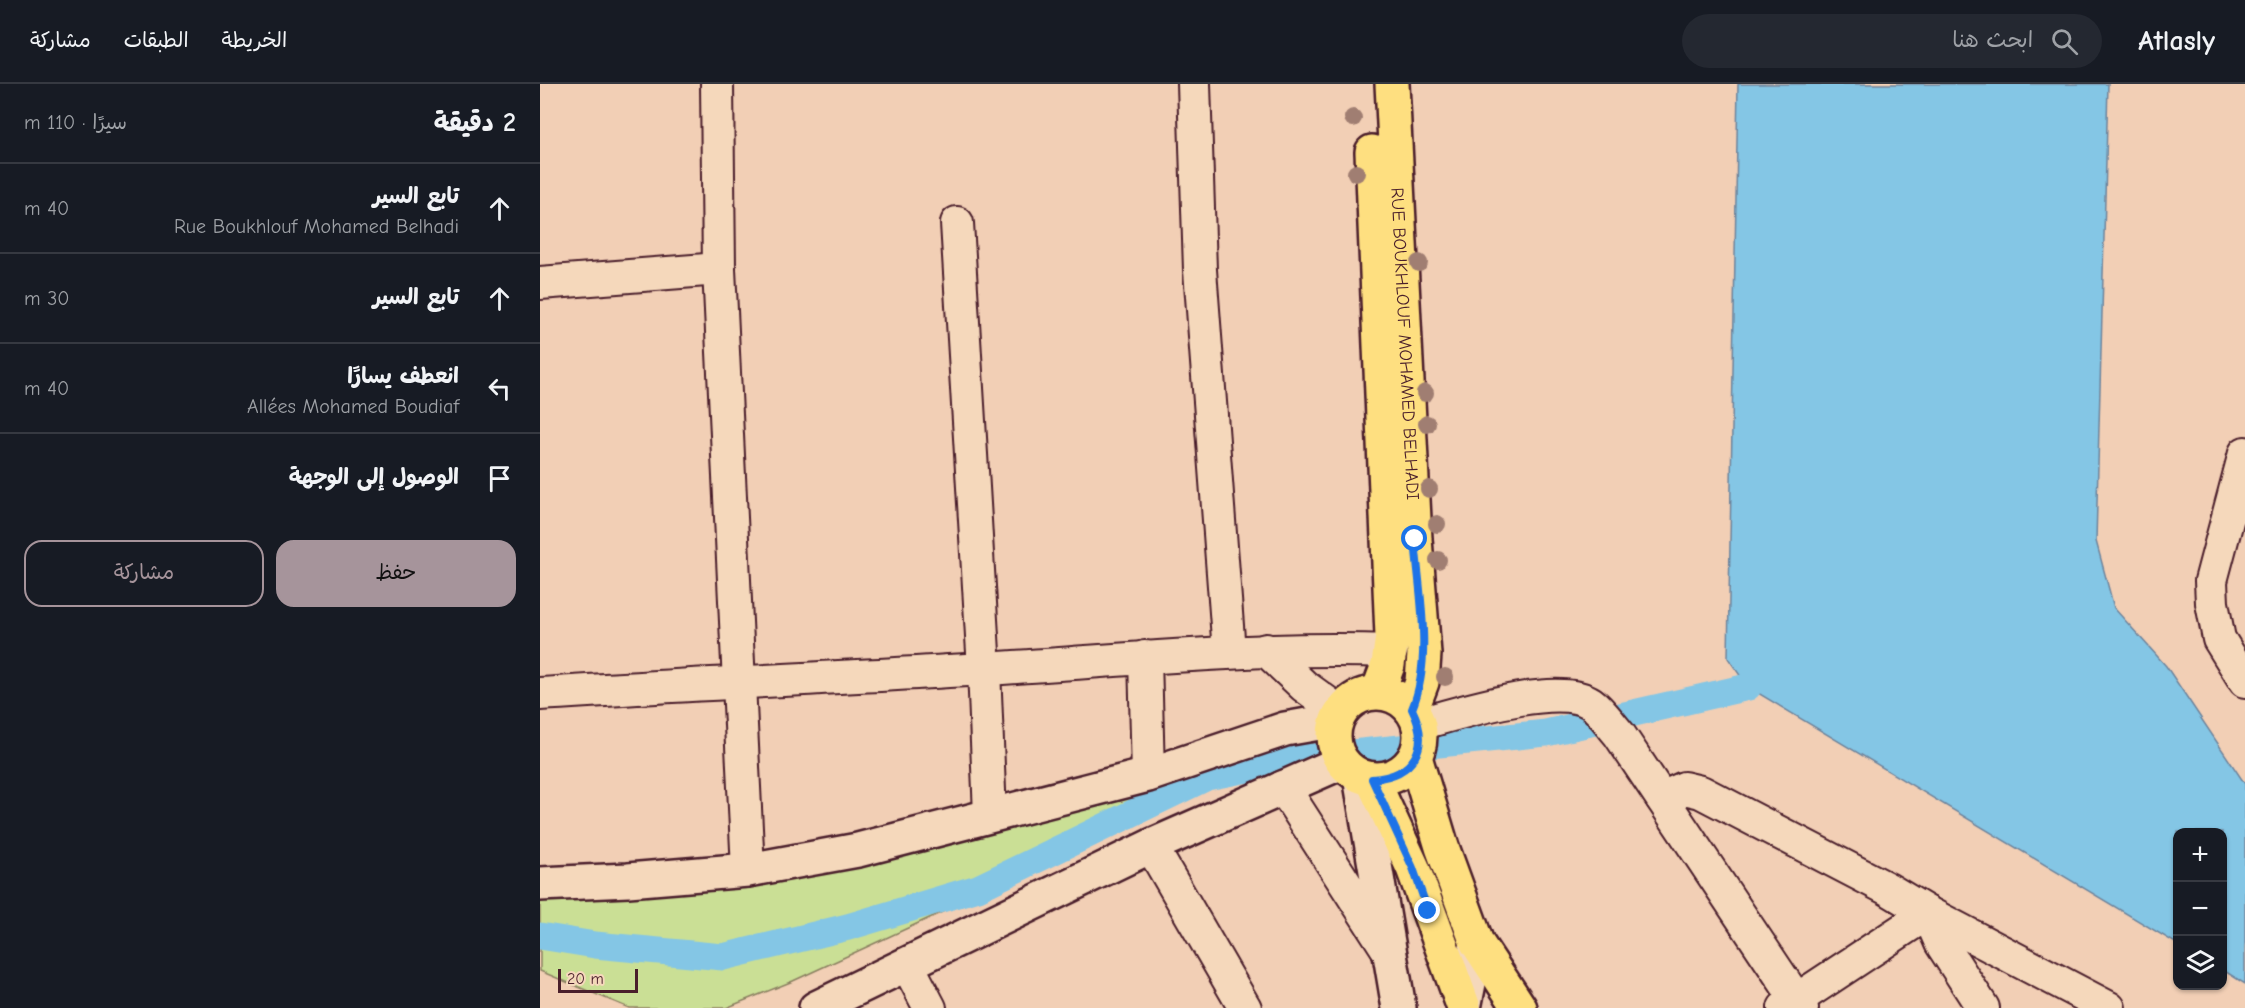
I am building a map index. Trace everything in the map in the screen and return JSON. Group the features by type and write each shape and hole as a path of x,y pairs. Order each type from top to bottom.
{"main road":[{"name":"RUE BOUKHLOUF MOHAMED BELHADI","path":"1370,84 1392,628 1389,665 1378,692"},
{"name":"RUE BOUKHLOUF MOHAMED BELHADI","path":"1392,84 1413,516 1424,654 1416,717"},
{"path":"816,1008 1150,846 1283,787 1358,772 1389,778 1404,770 1415,757 1420,741 1416,717 1397,697 1378,692 1364,694 1351,701 1338,716 1333,734 1335,749 1358,772 1413,868 1464,1008"},
{"path":"540,884 628,880 748,870 858,850 1148,775 1285,729 1338,716"},
{"path":"1415,757 1442,847 1477,943 1523,1003"},
{"path":"1358,772 1399,1008"},
{"path":"1464,1008 1477,943"}],"street":[{"path":"717,84 719,269 748,870"},
{"path":"1194,84 1200,270 1230,652"},
{"path":"957,223 984,669 990,815"},
{"path":"540,283 719,269"},
{"path":"2245,453 2211,581 2212,603 2219,639 2245,681"},
{"path":"1266,650 1338,716"},
{"path":"540,694 984,669 1266,650 1391,651"},
{"path":"1145,657 1148,775"},
{"path":"1416,717 1545,696 1576,697 1591,703 1619,734 1794,1005 1928,913"},
{"path":"1283,787 1391,955"},
{"path":"1662,798 1684,788 1701,792 2109,1008"},
{"path":"1150,846 1245,1008"},
{"path":"1928,913 1946,951 1983,1008"},
{"path":"907,964 930,1008"}],"green space":[{"path":"1299,728 1312,743 1307,764 1211,788 793,981 726,1008 629,1008 540,971 540,892 702,881"}],"water":[{"path":"1738,84 2108,84 2096,541 2114,608 2166,666 2245,784 2245,984 2227,973 2227,828 2173,828 2173,942 1748,687 1728,658"}],"waterway":[{"path":"540,936 595,945 723,957 848,927 978,888 1207,777 1303,758 1546,733 1748,687"}],"route":[{"path":"1415,539 1424,668 1418,696 1412,709 1419,724 1420,741 1415,757 1404,770 1389,778 1372,779 1413,868 1428,911"}]}
